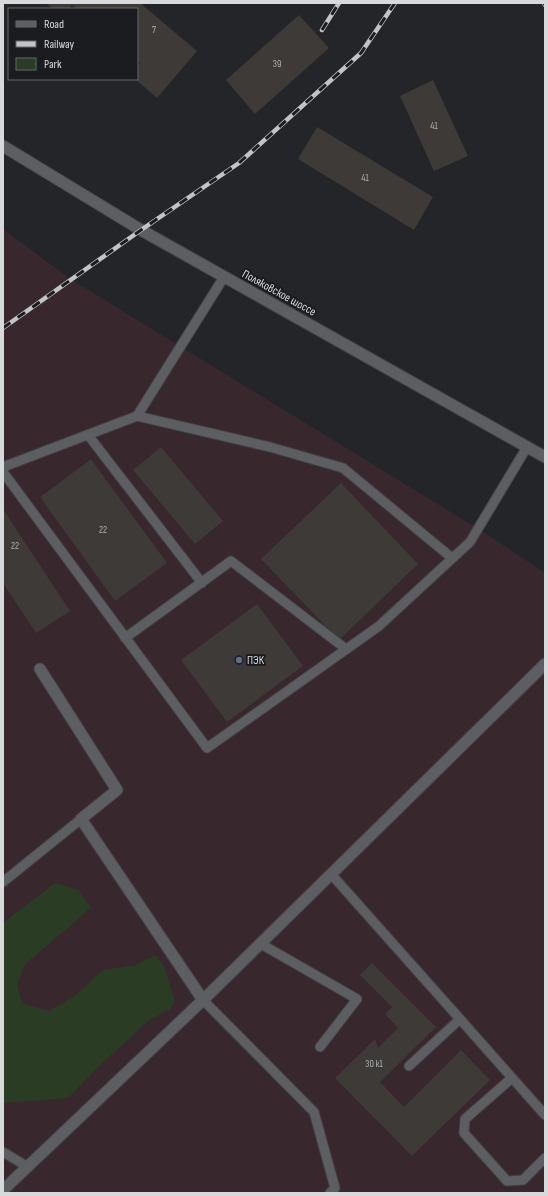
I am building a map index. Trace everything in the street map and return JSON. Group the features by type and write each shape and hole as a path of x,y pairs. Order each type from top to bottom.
{"street":[{"name":"Поляковское шоссе","path":"3,146 141,230 545,457"},
{"path":"3,1190 203,1000 545,664"},
{"path":"40,669 117,790 81,819 203,1000"}],"lane":[{"path":"137,416 224,277"},
{"path":"3,467 137,416 270,447 343,468 452,558"},
{"path":"88,435 202,583"},
{"path":"3,472 207,748 379,626 470,542 527,447"},
{"path":"125,638 231,561 346,649"},
{"path":"3,882 81,819"},
{"path":"331,874 545,1115"},
{"path":"260,944 357,999 320,1047"},
{"path":"203,1000 314,1112 335,1188 330,1193"},
{"path":"409,1066 460,1019"},
{"path":"512,1078 465,1119 464,1133 507,1181 523,1180 545,1158"},
{"path":"3,1152 28,1167"}],"shaded area":[{"path":"3,229 72,280 485,533 545,573 545,1193 3,1193"}],"green space":[{"path":"55,883 78,890 91,907 26,963 17,985 22,1003 49,1011 76,995 103,970 136,965 156,955 165,969 175,1002 170,1009 148,1021 100,1065 68,1098 3,1103 3,923"}],"building":[{"path":"46,3 140,3 197,51 157,98 136,80 138,80 138,66 140,63 138,61 138,8 76,8 72,5 70,8 52,8"},
{"path":"299,15 329,48 255,114 226,80"},
{"path":"433,80 468,156 434,171 400,96"},
{"path":"317,127 433,197 414,230 298,159"},
{"path":"161,447 223,521 195,544 133,470"},
{"path":"91,459 167,563 115,601 40,497"},
{"path":"341,483 418,564 339,640 261,559"},
{"path":"3,509 70,611 36,633 3,583"},
{"path":"257,604 303,666 227,722 181,660"},
{"path":"372,963 436,1027 380,1082 404,1107 461,1050 490,1080 412,1156 335,1078 375,1039 378,1048 398,1028 385,1014 392,1007 360,975"}],"railway":[{"path":"322,30 339,3"},
{"path":"3,328 141,230 239,163 361,53 395,3"}],"place":[{"name":"ПЭК","path":"239,660"}]}
